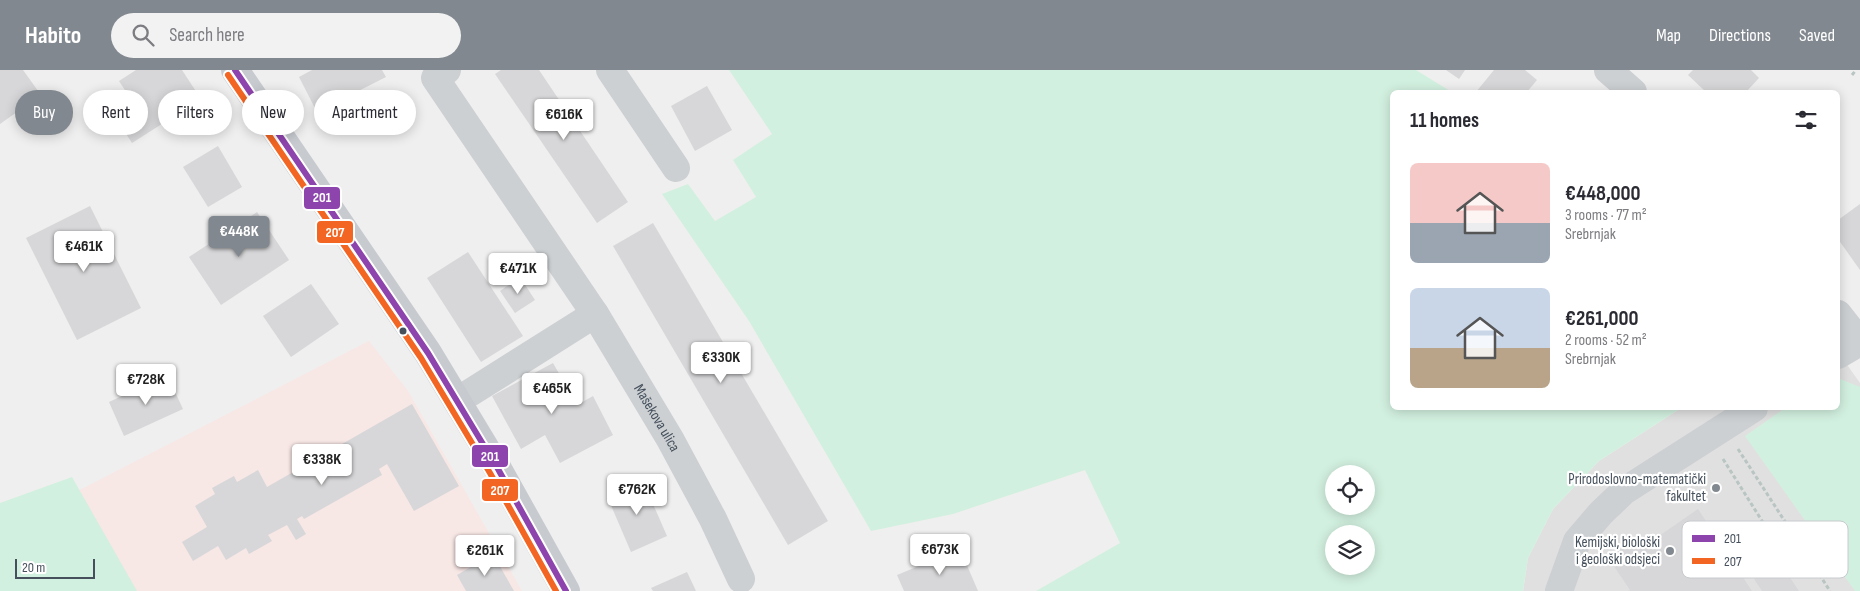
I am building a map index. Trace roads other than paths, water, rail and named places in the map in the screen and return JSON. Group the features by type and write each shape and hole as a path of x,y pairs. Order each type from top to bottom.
{"main road":[{"path":"235,70 428,353 498,469 566,591"}],"street":[{"name":"Mašekova ulica","path":"447,70 435,78 595,314 670,439 713,519 741,579"},
{"path":"610,70 676,168"},
{"path":"1608,70 1631,90"},
{"path":"457,401 595,314"},
{"path":"1840,317 1860,342 1840,354"},
{"path":"1560,591 1577,541 1601,513 1624,491 1751,410"}],"place":[{"name":"Prirodoslovno-matematički fakultet","path":"1716,488"},
{"name":"Kemijski, biološki i geološki odsjeci","path":"1670,551"}]}
